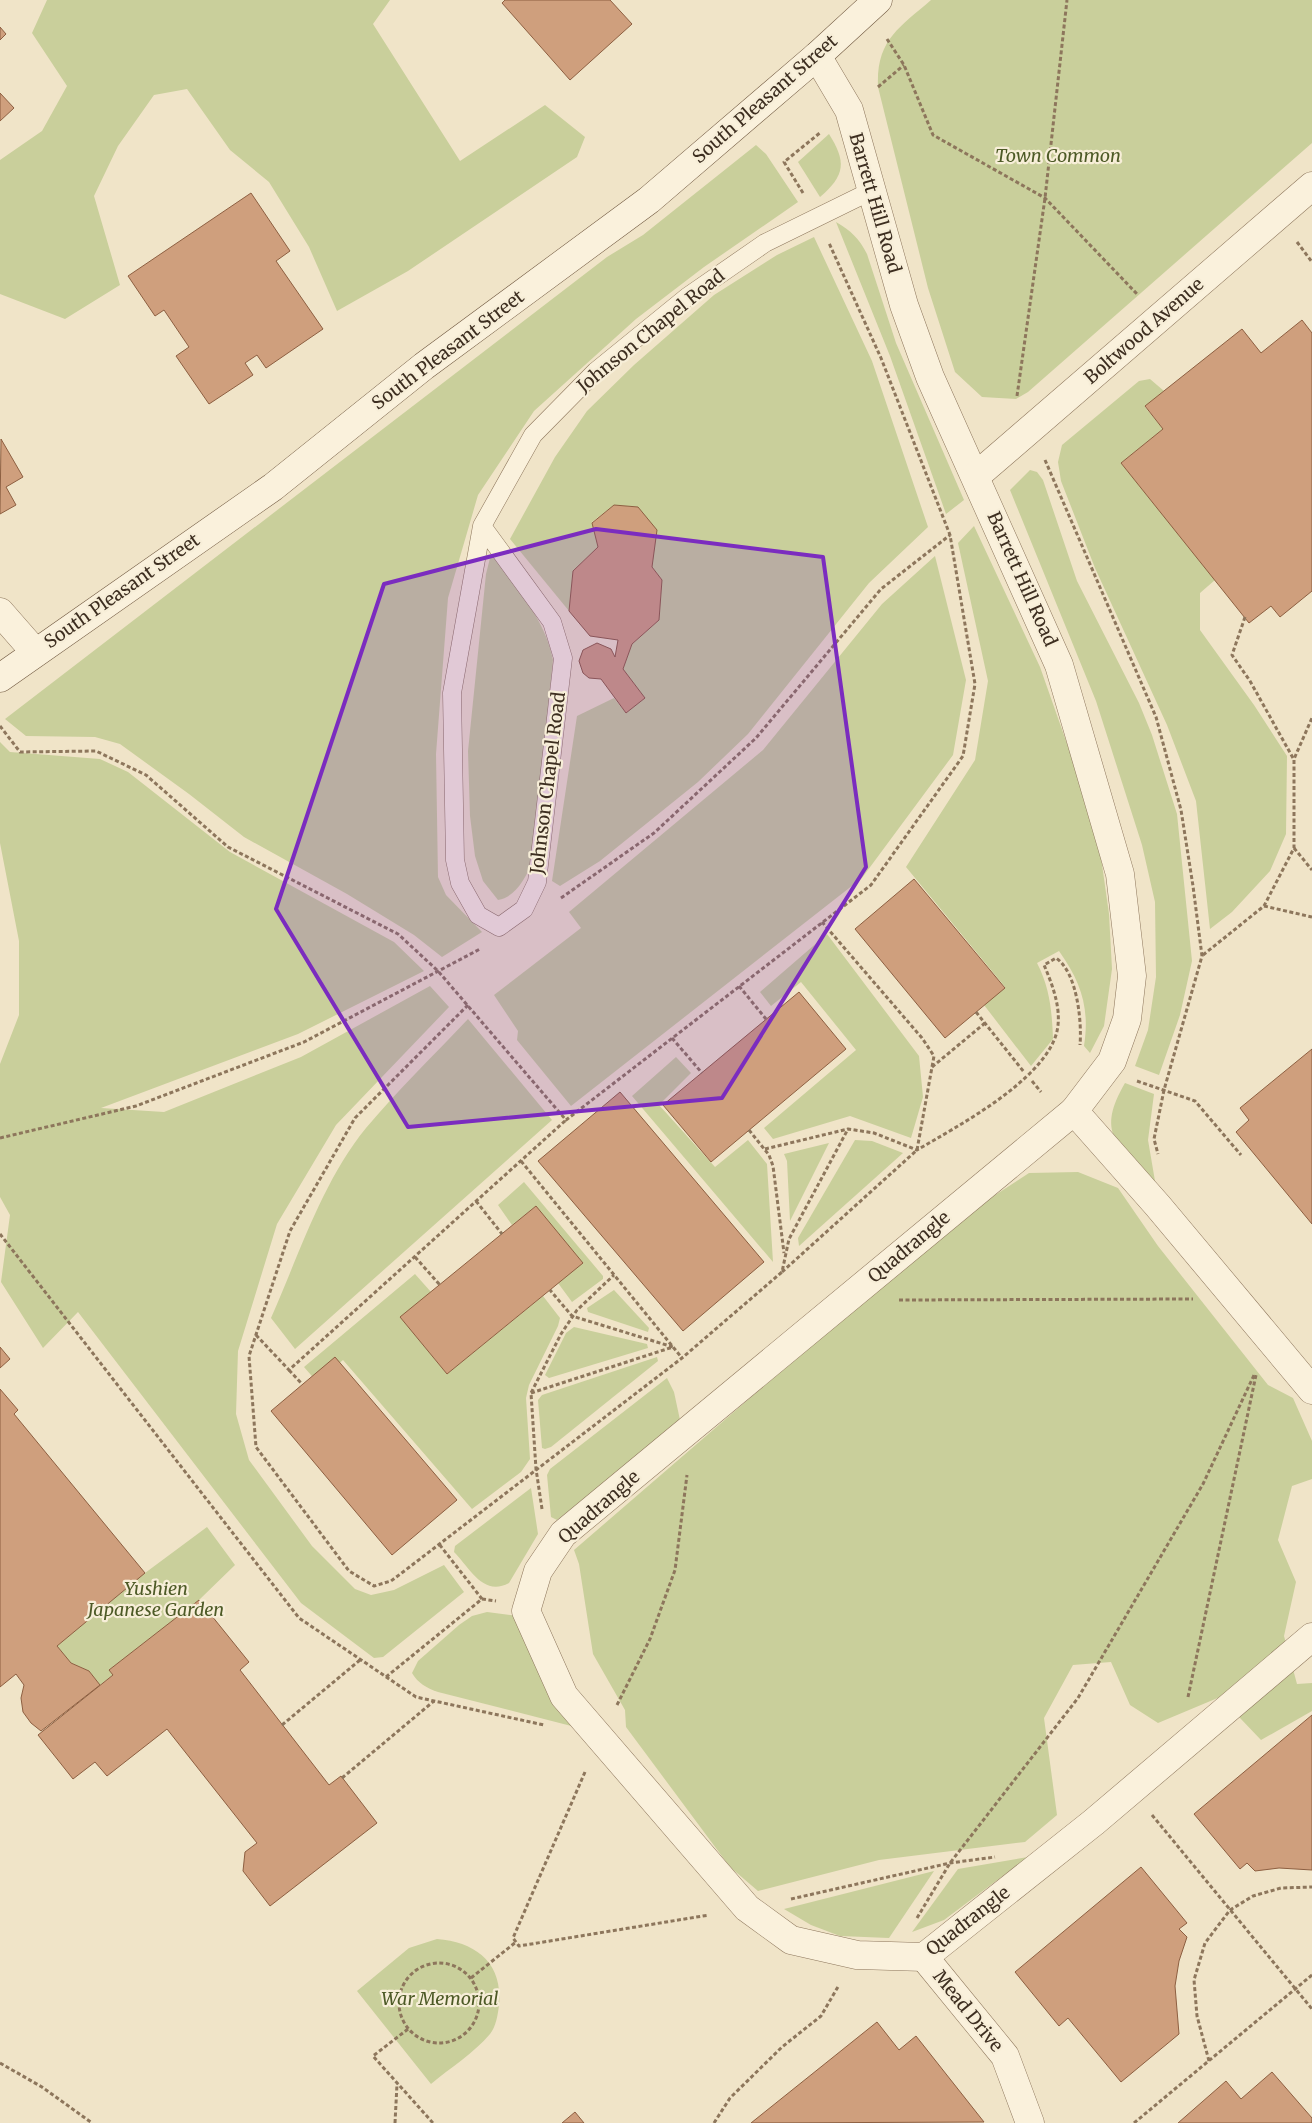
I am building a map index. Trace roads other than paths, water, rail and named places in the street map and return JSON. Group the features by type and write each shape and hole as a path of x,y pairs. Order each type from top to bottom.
{"street":[{"name":"South Pleasant Street","path":"0,678 272,487 424,366 649,200 817,56 878,0"},
{"name":"Barrett Hill Road","path":"817,56 848,110 904,305 927,368 1059,665 1120,874 1132,976 1127,1019 1112,1061 1074,1110"},
{"name":"Boltwood Avenue","path":"976,476 1312,186"},
{"path":"0,612 35,652"},
{"path":"1074,1110 1158,1206 1312,1390"},
{"name":"Quadrangle","path":"1074,1110 563,1534 538,1572 526,1611 564,1696 747,1908 791,1940 857,1955 924,1957 1131,1790 1312,1637"},
{"name":"Mead Drive","path":"924,1957 1005,2056 1030,2123"}],"lane":[{"name":"Johnson Chapel Road","path":"482,526 552,622 563,658 537,882 524,908 500,927 478,915 460,883 455,860 452,693 482,526 533,435 596,371 695,292 765,244 871,191"}],"park label":[{"name":"Town Common","path":"1058,156"},
{"name":"Yushien Japanese Garden","path":"156,1599"},
{"name":"War Memorial","path":"440,1999"}]}
